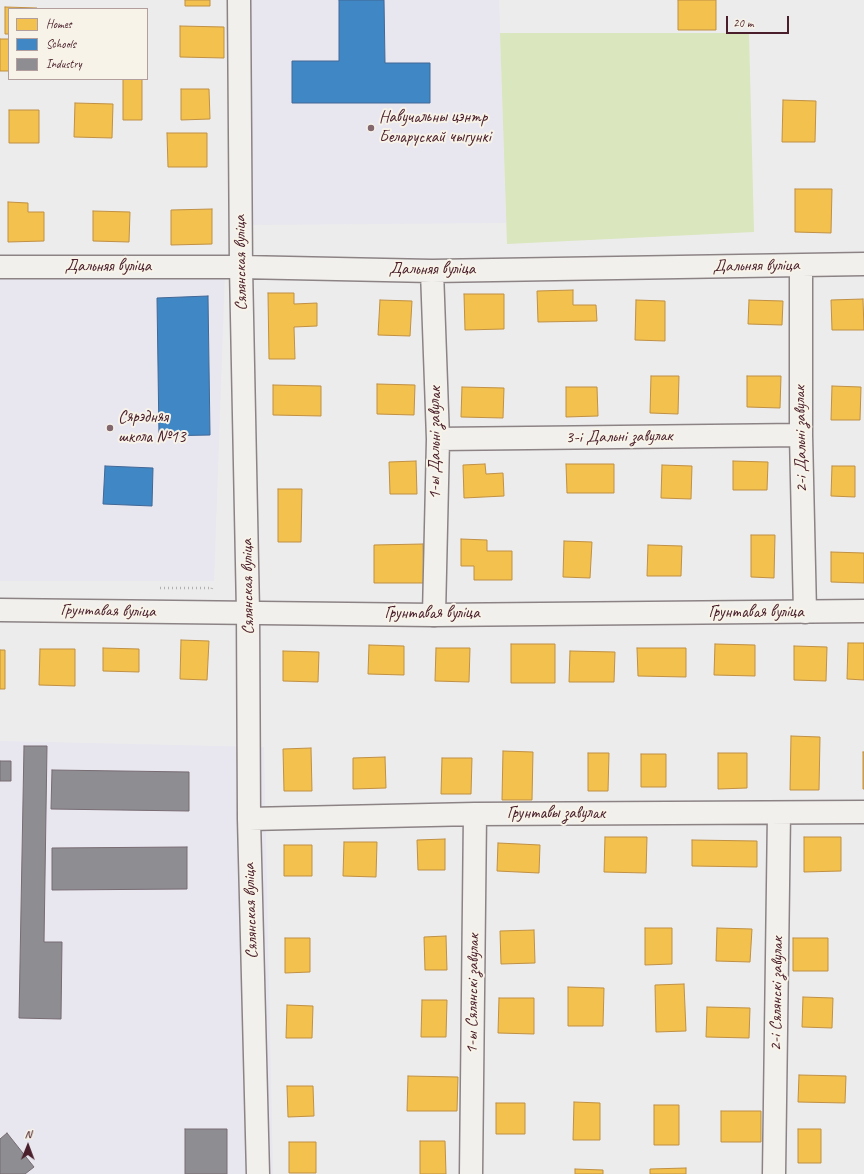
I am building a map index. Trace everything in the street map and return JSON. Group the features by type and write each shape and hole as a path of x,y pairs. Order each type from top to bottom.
{"street":[{"name":"Сялянская вуліца","path":"239,0 241,267 248,612 249,819 258,1174"},
{"name":"Дальняя вуліца","path":"0,267 241,267 432,271 864,264"},
{"name":"2-і Дальні завулак","path":"801,266 801,435 805,612"},
{"name":"1-ы Дальні завулак","path":"432,271 438,439 434,615"},
{"name":"3-і Дальні завулак","path":"438,439 801,435"},
{"name":"Грунтавая вуліца","path":"0,610 434,615 864,611"},
{"name":"Грунтавы завулак","path":"249,819 475,814 864,812"},
{"name":"2-і Сялянскі завулак","path":"774,1174 780,813"},
{"name":"1-ы Сялянскі завулак","path":"471,1174 475,814"}],"shaded area":[{"name":"Навучальны цэнтр Беларускай чыгункі","path":"239,0 499,0 506,223 241,225"},
{"name":"Сярэдняя школа №13","path":"225,271 214,581 0,581 0,276"},
{"path":"0,741 264,747 273,1174 0,1174"}],"green space":[{"path":"500,33 749,33 754,232 507,244"}],"building: Homes":[{"path":"185,0 210,0 210,6 185,6"},
{"path":"678,0 716,0 716,30 678,30"},
{"path":"5,7 37,8 8,8 8,34 5,34"},
{"path":"180,26 224,27 224,58 180,57"},
{"path":"0,39 8,39 8,71 0,71"},
{"path":"123,80 142,80 142,120 123,120"},
{"path":"181,89 209,89 210,119 181,120"},
{"path":"783,100 816,101 815,142 782,142"},
{"path":"75,103 113,104 112,138 74,137"},
{"path":"9,110 39,110 39,143 9,143"},
{"path":"167,133 207,133 207,167 168,167"},
{"path":"795,189 832,189 831,233 795,232"},
{"path":"8,202 28,203 28,212 44,212 44,241 8,242"},
{"path":"212,209 212,244 171,245 171,210"},
{"path":"93,211 130,212 129,242 93,241"},
{"path":"573,290 573,305 596,305 597,321 538,322 537,291"},
{"path":"268,293 294,293 294,304 317,303 317,326 294,327 295,359 269,359"},
{"path":"464,294 504,294 504,329 465,330"},
{"path":"863,299 864,330 832,330 831,300"},
{"path":"380,300 412,301 410,336 378,335"},
{"path":"636,300 665,301 665,341 635,340"},
{"path":"749,300 783,301 782,325 748,324"},
{"path":"651,376 679,376 678,414 650,413"},
{"path":"747,376 781,376 780,408 747,407"},
{"path":"377,384 415,385 414,415 377,414"},
{"path":"273,385 321,386 321,416 273,415"},
{"path":"832,386 861,387 860,420 831,420"},
{"path":"462,387 504,388 503,418 461,417"},
{"path":"566,387 597,387 598,416 566,417"},
{"path":"416,461 417,494 390,494 389,462"},
{"path":"733,461 768,462 767,490 733,490"},
{"path":"485,464 486,474 503,473 504,496 464,498 463,465"},
{"path":"566,464 614,464 614,493 567,493"},
{"path":"662,465 692,466 691,499 661,498"},
{"path":"832,466 855,466 855,497 831,496"},
{"path":"278,489 302,489 301,542 278,542"},
{"path":"751,535 775,535 774,578 751,577"},
{"path":"461,539 487,540 487,551 512,551 512,580 474,580 474,566 461,566"},
{"path":"564,541 592,542 590,578 563,577"},
{"path":"423,544 424,583 374,583 374,545"},
{"path":"648,545 682,546 681,576 647,576"},
{"path":"831,552 864,553 864,583 831,582"},
{"path":"181,640 209,641 207,680 180,679"},
{"path":"848,643 864,643 864,680 847,679"},
{"path":"511,644 555,644 555,683 511,683"},
{"path":"715,644 755,645 755,676 714,675"},
{"path":"369,645 404,646 404,675 368,674"},
{"path":"794,646 827,647 826,681 794,680"},
{"path":"103,648 139,649 139,672 103,671"},
{"path":"436,648 470,648 469,682 435,681"},
{"path":"637,648 686,648 686,677 638,676"},
{"path":"40,649 75,649 75,686 39,685"},
{"path":"0,650 5,650 5,689 0,689"},
{"path":"283,651 319,652 318,682 283,681"},
{"path":"570,651 615,652 614,682 569,682"},
{"path":"791,736 820,737 819,790 790,790"},
{"path":"311,748 312,791 284,791 283,749"},
{"path":"503,751 533,752 532,800 502,800"},
{"path":"864,752 864,789 863,789"},
{"path":"588,753 609,753 608,791 588,791"},
{"path":"718,753 747,753 747,788 718,789"},
{"path":"641,754 666,754 666,787 641,787"},
{"path":"385,757 386,788 353,789 353,758"},
{"path":"442,758 472,758 471,794 441,794"},
{"path":"605,837 647,837 646,873 604,872"},
{"path":"804,837 841,837 841,871 804,872"},
{"path":"445,839 445,870 418,870 417,840"},
{"path":"692,840 757,841 757,867 692,866"},
{"path":"344,842 377,842 376,877 343,876"},
{"path":"498,843 540,845 539,873 497,871"},
{"path":"284,845 312,845 312,876 284,876"},
{"path":"645,928 672,928 672,964 645,965"},
{"path":"717,928 752,929 750,962 716,961"},
{"path":"534,930 535,963 501,964 500,931"},
{"path":"446,936 447,970 425,970 424,937"},
{"path":"285,938 310,938 310,972 285,973"},
{"path":"793,938 828,938 828,971 793,971"},
{"path":"684,984 686,1031 656,1032 655,985"},
{"path":"568,987 604,988 603,1026 568,1026"},
{"path":"803,997 833,998 832,1028 802,1027"},
{"path":"499,998 534,998 534,1034 498,1033"},
{"path":"422,1000 447,1000 446,1037 421,1037"},
{"path":"287,1005 313,1006 312,1038 286,1038"},
{"path":"707,1007 750,1008 749,1038 706,1037"},
{"path":"799,1075 846,1076 845,1103 798,1102"},
{"path":"408,1076 458,1077 457,1111 407,1111"},
{"path":"287,1086 313,1086 314,1116 288,1117"},
{"path":"574,1102 600,1103 600,1140 573,1140"},
{"path":"496,1103 525,1103 525,1134 496,1134"},
{"path":"654,1105 679,1105 679,1145 654,1145"},
{"path":"721,1111 761,1111 761,1142 721,1142"},
{"path":"798,1129 821,1129 821,1163 798,1163"},
{"path":"420,1141 445,1141 446,1174 420,1174"},
{"path":"289,1142 316,1142 316,1173 289,1173"},
{"path":"686,1168 686,1174 650,1174 650,1169"},
{"path":"575,1169 603,1170 603,1174 575,1174"}],"building: Schools":[{"path":"339,0 384,0 385,63 430,63 430,103 292,103 292,61 339,61"},
{"path":"208,296 210,435 159,436 157,298"},
{"path":"105,466 153,468 152,506 103,504"}],"building: Industry":[{"path":"24,746 47,746 44,942 62,942 61,1019 19,1018"},
{"path":"0,761 11,761 11,781 0,781"},
{"path":"52,770 189,772 189,811 51,809"},
{"path":"187,847 187,889 52,890 52,848"},
{"path":"185,1129 227,1129 227,1174 185,1174"},
{"path":"7,1133 34,1167 25,1174 0,1174 0,1139"}],"place":[{"name":"Навучальны цэнтр Беларускай чыгункі","path":"371,128"},
{"name":"Сярэдняя школа №13","path":"110,428"}]}
